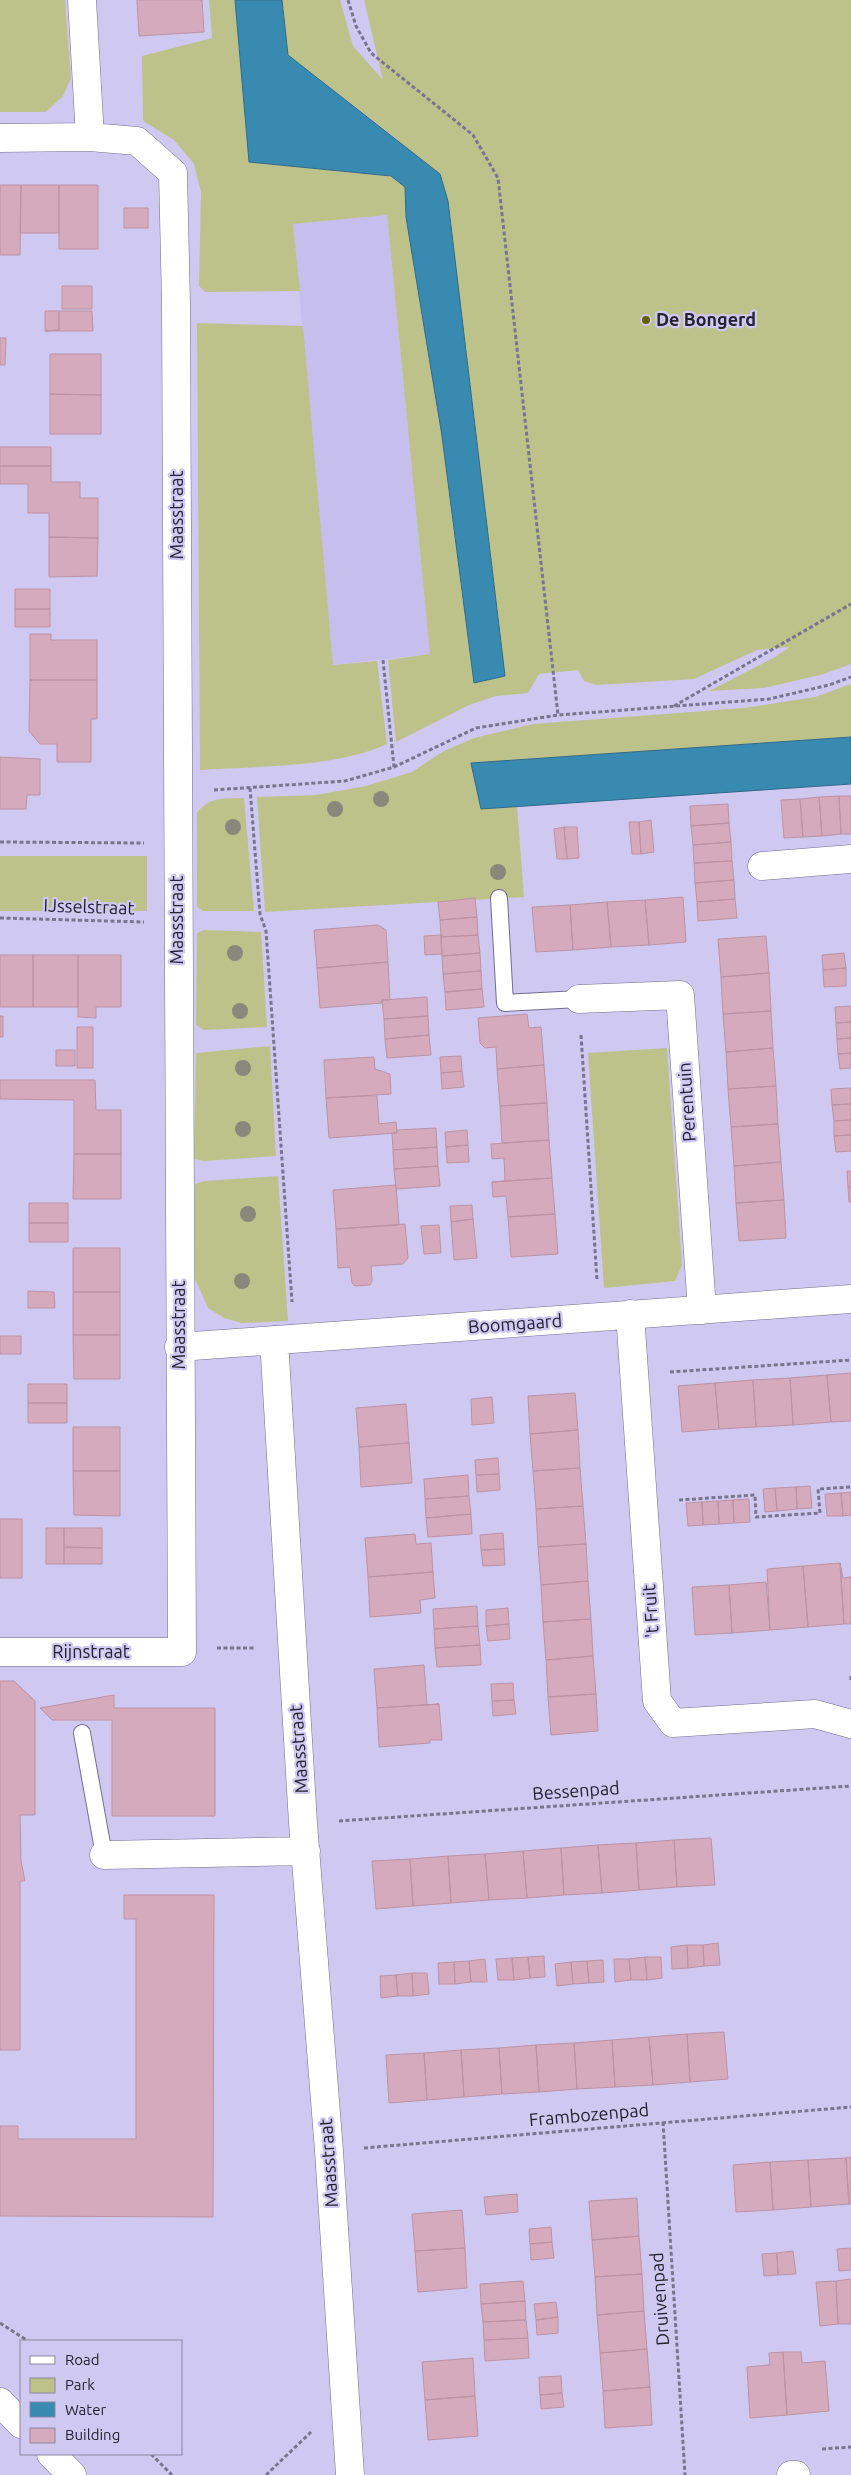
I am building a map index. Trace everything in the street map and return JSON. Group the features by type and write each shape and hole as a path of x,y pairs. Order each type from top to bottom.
{"street":[{"path":"82,0 90,137"},
{"name":"Maasstraat","path":"0,138 90,137 137,141 173,173 176,304 177,923 182,1652"},
{"path":"762,866 851,859"},
{"name":"Perentuin","path":"579,999 680,995 702,1310"},
{"name":"Boomgaard","path":"180,1347 851,1299"},
{"name":"'t Fruit","path":"630,1314 656,1701 673,1723 815,1714 851,1724"},
{"name":"Maasstraat","path":"284,1339 292,1648 329,2151 350,2475"},
{"name":"Rijnstraat","path":"0,1652 182,1652"},
{"path":"104,1855 306,1851"},
{"path":"0,2402 20,2423"},
{"path":"52,2455 72,2475"},
{"path":"791,2475 796,2475"}],"lane":[{"name":"Perentuin","path":"498,898 505,1002 579,999"},
{"path":"82,1733 104,1855"}],"path":[{"path":"348,0 356,26 372,53 473,135 498,178 558,715"},
{"path":"672,708 851,604"},
{"path":"383,660 394,767"},
{"path":"178,793 345,781 394,767 476,728 558,715 672,708 769,699 829,685 851,677"},
{"path":"250,788 260,914 266,931 284,1339"},
{"path":"0,842 177,843"},
{"name":"IJsselstraat","path":"0,918 177,923"},
{"path":"579,999 599,1318"},
{"path":"634,1374 851,1360"},
{"path":"643,1502 755,1495 756,1517 820,1513 818,1489 851,1487"},
{"path":"182,1652 219,1648 292,1648"},
{"path":"851,1676 851,1682"},
{"name":"Bessenpad","path":"304,1823 851,1786"},
{"name":"Frambozenpad","path":"329,2151 851,2107"},
{"name":"Druivenpad","path":"663,2122 685,2475"},
{"path":"0,2323 26,2340"},
{"path":"266,2475 344,2400"},
{"path":"152,2455 172,2475"}],"shaded area":[{"path":"387,215 430,654 333,665 293,224"}],"green space":[{"path":"0,0 65,0 71,78 63,96 46,112 0,112"},
{"name":"De Bongerd","path":"209,0 235,0 249,162 391,176 406,187 406,217 442,436 474,683 505,676 398,140 288,55 282,0 340,0 353,46 383,80 364,0 851,0 851,664 824,674 764,688 709,691 775,657 790,647 757,650 694,679 596,685 584,681 578,670 539,674 528,693 496,696 469,705 396,742 388,660 430,654 387,215 293,224 300,291 205,292 199,286 201,192 194,164 174,140 143,121 142,56 212,38"},
{"path":"197,323 303,326 333,665 377,661 387,744 367,752 320,762 200,770"},
{"path":"851,684 851,737 509,762 481,808 517,806 524,897 265,912 257,797 316,795 366,786 412,772 442,752 474,738 533,724 744,708 815,697"},
{"path":"244,798 254,911 203,911 197,907 197,813 207,804 217,799"},
{"path":"0,856 147,856 147,911 0,911"},
{"path":"204,930 261,932 267,1027 204,1030 196,1025 197,933"},
{"path":"270,1046 276,1156 204,1161 194,1159 196,1053"},
{"path":"667,1048 682,1265 675,1281 604,1288 588,1053"},
{"path":"278,1176 288,1321 242,1323 224,1318 208,1308 195,1279 195,1184 205,1181"}],"water":[{"path":"235,0 282,0 288,55 440,174 448,201 505,676 474,683 442,436 406,217 405,187 391,176 249,162"},
{"path":"851,737 851,784 481,809 471,763"}],"building":[{"path":"137,0 202,0 204,32 139,36"},
{"path":"0,185 21,185 20,255 0,255"},
{"path":"21,185 59,185 59,233 20,233"},
{"path":"59,185 98,185 98,249 59,249"},
{"path":"124,208 148,208 148,228 124,228"},
{"path":"62,286 92,286 92,309 62,309"},
{"path":"45,311 59,311 59,330 45,331"},
{"path":"59,311 92,311 93,331 45,331 59,330"},
{"path":"0,338 6,338 5,365 0,365"},
{"path":"50,354 101,354 101,395 50,394"},
{"path":"50,394 101,395 101,434 50,434"},
{"path":"0,447 51,447 51,466 0,466"},
{"path":"0,466 51,466 51,482 80,482 80,498 98,498 98,538 49,537 49,513 28,513 28,484 0,484"},
{"path":"49,537 98,538 97,576 49,577"},
{"path":"15,589 50,589 50,609 15,609"},
{"path":"15,609 50,609 50,627 15,627"},
{"path":"30,634 51,634 51,640 97,640 97,680 30,680"},
{"path":"30,680 97,680 97,719 91,719 91,762 57,762 57,744 40,744 29,731"},
{"path":"0,757 40,759 40,795 27,795 26,809 0,809"},
{"path":"839,796 841,834 822,836 819,797"},
{"path":"839,796 851,796 851,834 841,834"},
{"path":"819,797 822,836 803,837 800,799"},
{"path":"800,799 803,837 784,838 781,800"},
{"path":"728,804 729,823 691,826 690,806"},
{"path":"651,820 654,852 641,854 639,822"},
{"path":"629,822 639,822 641,854 632,854"},
{"path":"729,823 731,842 693,845 691,826"},
{"path":"564,827 577,827 579,858 567,859"},
{"path":"564,827 567,859 557,859 554,829"},
{"path":"731,842 732,861 694,863 693,845"},
{"path":"732,861 734,880 695,883 694,863"},
{"path":"734,880 735,899 697,902 695,883"},
{"path":"683,897 686,942 649,945 645,900"},
{"path":"475,898 477,917 440,920 438,902"},
{"path":"735,899 737,918 698,921 697,902"},
{"path":"645,900 649,945 611,947 607,902"},
{"path":"607,902 611,947 573,950 570,905"},
{"path":"570,905 573,950 536,952 532,907"},
{"path":"477,917 478,935 441,937 440,920"},
{"path":"378,925 386,930 388,962 317,968 314,930"},
{"path":"441,935 442,954 425,955 424,936"},
{"path":"478,935 480,953 442,956 441,937"},
{"path":"766,936 769,973 721,977 718,939"},
{"path":"480,953 481,971 443,974 442,956"},
{"path":"844,953 846,968 823,970 822,955"},
{"path":"0,955 33,955 33,1007 0,1007"},
{"path":"33,955 78,955 78,1007 33,1007"},
{"path":"78,955 121,955 121,1007 96,1007 96,1018 78,1017"},
{"path":"388,962 390,1000 382,1000 382,1003 320,1008 317,968"},
{"path":"846,968 846,986 824,987 823,970"},
{"path":"481,971 482,989 445,992 443,974"},
{"path":"769,973 771,1011 723,1014 721,977"},
{"path":"482,989 484,1007 446,1010 445,992"},
{"path":"427,997 428,1016 384,1019 382,1000"},
{"path":"851,1006 851,1022 836,1023 835,1007"},
{"path":"771,1011 773,1048 726,1052 723,1014"},
{"path":"527,1014 529,1028 541,1027 544,1065 497,1069 496,1047 485,1048 480,1043 478,1018"},
{"path":"0,1016 3,1016 3,1037 0,1037"},
{"path":"428,1016 429,1035 385,1039 384,1019"},
{"path":"851,1022 851,1038 837,1039 836,1023"},
{"path":"77,1027 93,1027 93,1068 77,1068"},
{"path":"429,1035 431,1055 387,1058 385,1039"},
{"path":"851,1038 851,1053 838,1054 837,1039"},
{"path":"773,1048 776,1086 728,1089 726,1052"},
{"path":"56,1050 75,1050 75,1066 56,1066"},
{"path":"851,1053 851,1068 840,1069 838,1054"},
{"path":"461,1056 462,1071 441,1073 440,1057"},
{"path":"374,1057 375,1069 390,1074 391,1094 326,1098 324,1060"},
{"path":"544,1065 547,1103 500,1106 497,1069"},
{"path":"462,1071 464,1087 442,1089 441,1073"},
{"path":"0,1080 95,1080 96,1110 121,1110 121,1154 74,1154 74,1100 0,1099"},
{"path":"776,1086 778,1124 731,1127 728,1089"},
{"path":"851,1088 851,1104 832,1105 831,1089"},
{"path":"377,1096 379,1124 396,1122 397,1133 329,1138 326,1098"},
{"path":"547,1103 549,1140 502,1143 500,1106"},
{"path":"851,1104 851,1120 834,1121 832,1105"},
{"path":"851,1120 851,1135 834,1136 834,1121"},
{"path":"778,1124 781,1162 734,1166 731,1127"},
{"path":"436,1128 437,1147 393,1150 392,1133 397,1133 397,1130"},
{"path":"467,1130 468,1145 446,1147 445,1132"},
{"path":"851,1135 851,1151 836,1152 834,1136"},
{"path":"549,1140 552,1178 492,1182 505,1181 504,1158 492,1159 491,1144"},
{"path":"468,1145 469,1162 447,1163 446,1147"},
{"path":"437,1147 438,1166 394,1169 393,1150"},
{"path":"74,1154 121,1154 121,1199 73,1199"},
{"path":"781,1162 784,1200 736,1203 734,1166"},
{"path":"438,1166 440,1186 396,1189 394,1169"},
{"path":"847,1171 851,1171 851,1187 848,1187"},
{"path":"552,1178 555,1214 508,1217 506,1196 493,1197 492,1182"},
{"path":"396,1185 399,1225 336,1229 333,1190"},
{"path":"848,1187 851,1187 851,1202 849,1202"},
{"path":"784,1200 786,1238 739,1241 736,1203"},
{"path":"29,1203 68,1203 68,1223 29,1223"},
{"path":"472,1205 473,1219 451,1222 450,1206"},
{"path":"555,1214 558,1254 511,1257 508,1217"},
{"path":"473,1219 477,1258 454,1260 451,1222"},
{"path":"29,1223 68,1223 68,1242 29,1242"},
{"path":"405,1224 408,1258 403,1264 371,1266 372,1281 370,1285 355,1286 352,1283 350,1267 338,1268 336,1229"},
{"path":"439,1225 441,1253 424,1254 421,1226"},
{"path":"73,1248 120,1248 120,1292 73,1292"},
{"path":"28,1291 54,1292 55,1308 28,1308"},
{"path":"73,1292 120,1292 120,1335 73,1335"},
{"path":"73,1335 120,1335 120,1379 74,1379"},
{"path":"0,1336 21,1336 21,1354 0,1354"},
{"path":"851,1373 851,1421 831,1422 827,1375"},
{"path":"827,1375 831,1422 793,1425 790,1378"},
{"path":"790,1378 793,1425 756,1427 753,1380"},
{"path":"753,1380 756,1427 719,1429 715,1383"},
{"path":"715,1383 719,1429 682,1432 678,1386"},
{"path":"28,1384 67,1384 67,1403 28,1403"},
{"path":"575,1393 578,1430 530,1434 528,1396"},
{"path":"492,1397 494,1423 472,1425 471,1399"},
{"path":"28,1403 67,1403 67,1423 28,1423"},
{"path":"406,1404 409,1443 359,1447 356,1408"},
{"path":"73,1427 120,1427 120,1471 73,1471"},
{"path":"578,1430 580,1468 533,1471 530,1434"},
{"path":"409,1443 412,1483 361,1487 359,1447"},
{"path":"498,1458 499,1474 476,1475 475,1460"},
{"path":"580,1468 583,1506 536,1509 533,1471"},
{"path":"73,1471 120,1471 120,1516 74,1515"},
{"path":"499,1474 500,1490 477,1492 476,1475"},
{"path":"468,1475 469,1496 425,1499 424,1479"},
{"path":"810,1486 812,1508 797,1509 796,1487"},
{"path":"796,1487 797,1509 777,1511 775,1488"},
{"path":"775,1488 777,1511 765,1512 763,1489"},
{"path":"851,1492 851,1515 843,1516 841,1493"},
{"path":"841,1493 843,1516 827,1516 825,1494"},
{"path":"469,1496 471,1514 426,1518 425,1499"},
{"path":"749,1499 750,1522 734,1523 733,1500"},
{"path":"733,1500 734,1523 719,1524 718,1501"},
{"path":"718,1501 719,1524 703,1525 702,1502"},
{"path":"702,1502 703,1525 688,1526 686,1503"},
{"path":"583,1506 586,1544 538,1547 536,1509"},
{"path":"471,1514 472,1534 428,1537 426,1518"},
{"path":"0,1519 22,1519 22,1578 0,1578"},
{"path":"46,1528 64,1528 64,1564 46,1564"},
{"path":"64,1528 102,1528 102,1548 64,1547"},
{"path":"503,1533 504,1549 481,1550 480,1535"},
{"path":"415,1534 416,1544 431,1543 433,1572 368,1577 365,1538"},
{"path":"586,1544 588,1581 541,1585 538,1547"},
{"path":"64,1547 102,1548 102,1564 64,1564"},
{"path":"504,1549 505,1565 483,1566 481,1550"},
{"path":"840,1563 844,1624 808,1627 803,1566"},
{"path":"840,1563 843,1578 851,1577 851,1624 844,1624"},
{"path":"803,1566 808,1627 770,1630 767,1569"},
{"path":"433,1572 435,1598 420,1600 421,1613 370,1617 368,1577"},
{"path":"588,1581 591,1619 543,1622 541,1585"},
{"path":"766,1582 770,1630 732,1633 729,1585"},
{"path":"729,1585 732,1633 695,1635 692,1587"},
{"path":"477,1606 478,1626 434,1629 433,1609"},
{"path":"508,1608 509,1624 486,1626 486,1610"},
{"path":"591,1619 593,1656 546,1660 543,1622"},
{"path":"509,1624 510,1639 488,1641 486,1626"},
{"path":"478,1626 480,1645 435,1648 434,1629"},
{"path":"480,1645 481,1665 437,1667 435,1648"},
{"path":"593,1656 596,1694 548,1697 546,1660"},
{"path":"424,1665 427,1705 377,1708 374,1669"},
{"path":"0,1681 14,1681 35,1701 35,1815 20,1815 21,1861 25,1881 20,1881 20,2050 0,2050"},
{"path":"513,1683 514,1700 492,1701 491,1684"},
{"path":"596,1694 598,1731 551,1735 548,1697"},
{"path":"114,1695 114,1708 215,1708 215,1816 112,1816 112,1720 52,1720 40,1708"},
{"path":"514,1700 516,1714 493,1716 492,1701"},
{"path":"439,1704 442,1740 430,1740 430,1743 379,1747 377,1708"},
{"path":"711,1838 715,1885 677,1887 674,1840"},
{"path":"674,1840 677,1887 639,1890 636,1843"},
{"path":"636,1843 639,1890 602,1893 598,1845"},
{"path":"598,1845 602,1893 564,1895 561,1848"},
{"path":"561,1848 564,1895 527,1898 523,1851"},
{"path":"523,1851 527,1898 489,1900 485,1854"},
{"path":"485,1854 489,1900 451,1903 448,1856"},
{"path":"448,1856 451,1903 413,1906 410,1859"},
{"path":"410,1859 413,1906 376,1909 372,1861"},
{"path":"124,1895 214,1895 213,2217 0,2216 0,2126 18,2126 18,2139 136,2139 136,1919 124,1919"},
{"path":"718,1943 720,1965 704,1966 703,1945"},
{"path":"687,1945 688,1968 672,1969 671,1947"},
{"path":"687,1945 703,1945 704,1966 688,1968"},
{"path":"544,1956 545,1977 530,1978 528,1957"},
{"path":"528,1957 530,1978 514,1980 512,1958"},
{"path":"645,1957 661,1957 662,1978 647,1980"},
{"path":"645,1957 647,1980 631,1980 629,1959"},
{"path":"512,1958 514,1980 498,1980 496,1959"},
{"path":"485,1959 487,1982 471,1982 469,1961"},
{"path":"614,1959 629,1959 631,1980 615,1982"},
{"path":"603,1960 604,1982 589,1983 587,1961"},
{"path":"469,1961 471,1982 455,1984 454,1962"},
{"path":"587,1961 589,1983 573,1984 571,1962"},
{"path":"454,1962 455,1984 439,1984 438,1963"},
{"path":"571,1962 573,1984 557,1986 555,1964"},
{"path":"412,1973 427,1973 429,1994 413,1996"},
{"path":"412,1973 413,1996 398,1996 396,1975"},
{"path":"396,1975 398,1996 381,1998 380,1976"},
{"path":"724,2032 728,2079 690,2082 687,2034"},
{"path":"687,2034 690,2082 653,2085 649,2037"},
{"path":"649,2037 653,2085 615,2087 612,2040"},
{"path":"612,2040 615,2087 577,2089 574,2043"},
{"path":"574,2043 577,2089 539,2092 536,2045"},
{"path":"536,2045 539,2092 502,2094 499,2048"},
{"path":"499,2048 502,2094 464,2097 461,2050"},
{"path":"461,2050 464,2097 427,2100 424,2053"},
{"path":"424,2053 427,2100 389,2103 386,2055"},
{"path":"851,2157 851,2204 849,2204 846,2158"},
{"path":"846,2158 849,2204 811,2207 808,2160"},
{"path":"808,2160 811,2207 773,2210 770,2162"},
{"path":"770,2162 773,2210 736,2212 733,2165"},
{"path":"517,2194 518,2212 486,2215 484,2197"},
{"path":"637,2198 639,2236 592,2240 589,2201"},
{"path":"462,2210 465,2248 415,2251 412,2214"},
{"path":"551,2227 552,2242 530,2244 529,2229"},
{"path":"639,2236 642,2274 595,2277 592,2240"},
{"path":"552,2242 554,2258 531,2260 530,2244"},
{"path":"465,2248 467,2288 418,2292 415,2251"},
{"path":"851,2248 851,2270 839,2271 837,2249"},
{"path":"793,2251 796,2274 778,2275 777,2253"},
{"path":"777,2253 778,2275 764,2276 762,2254"},
{"path":"642,2274 644,2311 597,2315 595,2277"},
{"path":"851,2279 851,2324 838,2324 836,2281"},
{"path":"523,2281 525,2301 481,2304 480,2284"},
{"path":"836,2281 838,2324 820,2326 816,2282"},
{"path":"525,2301 526,2320 483,2322 481,2304"},
{"path":"556,2302 558,2317 536,2320 534,2304"},
{"path":"644,2311 647,2349 600,2353 597,2315"},
{"path":"558,2317 558,2333 537,2335 536,2320"},
{"path":"526,2320 528,2338 484,2340 483,2322"},
{"path":"528,2338 529,2358 485,2361 484,2340"},
{"path":"647,2349 650,2387 603,2391 600,2353"},
{"path":"783,2352 787,2415 750,2418 747,2367 770,2365 769,2353"},
{"path":"783,2352 801,2352 802,2363 825,2361 829,2411 787,2415"},
{"path":"473,2358 475,2396 425,2400 422,2362"},
{"path":"561,2376 562,2393 540,2395 539,2377"},
{"path":"650,2387 652,2425 605,2428 603,2391"},
{"path":"562,2393 564,2407 541,2409 540,2395"},
{"path":"475,2396 478,2436 428,2440 425,2400"}],"place":[{"name":"De Bongerd","path":"646,320"}]}
